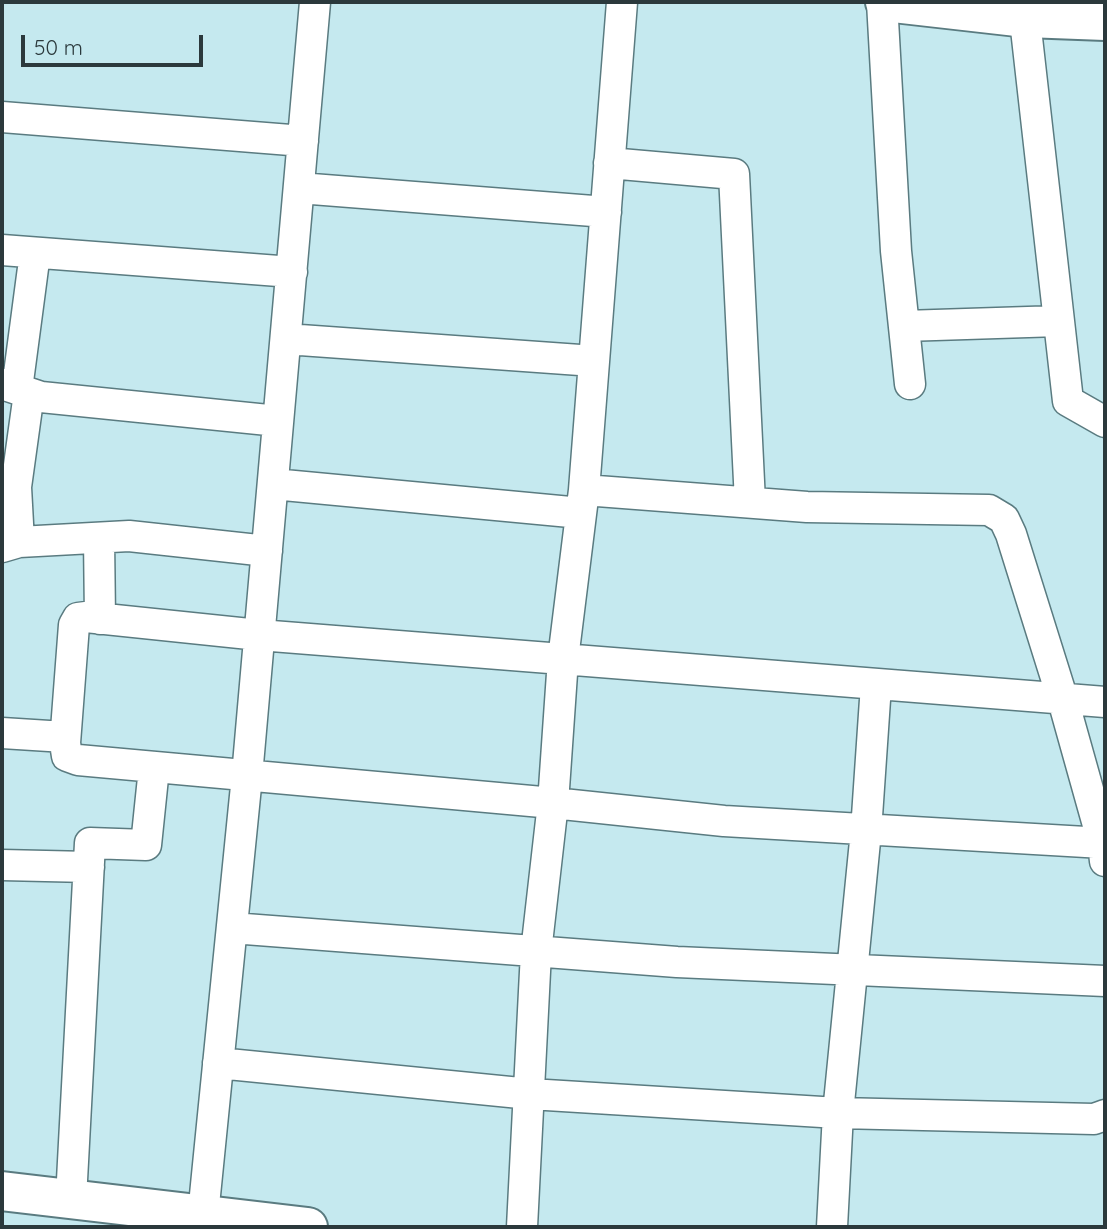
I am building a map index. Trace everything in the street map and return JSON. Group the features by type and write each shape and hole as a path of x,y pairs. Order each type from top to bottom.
{"street":[{"path":"203,1215 247,776 315,2"},
{"path":"522,1227 536,952 553,803 563,659 583,501 622,2"},
{"path":"910,384 896,251 883,2 1026,18 1105,20"},
{"path":"1026,18 1068,401 1105,422"},
{"path":"2,117 303,141"},
{"path":"610,163 734,174 750,502"},
{"path":"299,188 606,212"},
{"path":"2,250 292,272"},
{"path":"35,253 16,389 9,486 10,545 129,536 267,551"},
{"path":"904,326 1059,321"},
{"path":"286,339 594,361"},
{"path":"16,389 41,397 278,421"},
{"path":"273,484 583,501 750,502 807,507 989,510 1004,519 1011,534 1063,700 1104,853 154,768 78,760 67,755 65,737 74,625 78,618 259,635 1063,700 1105,702"},
{"path":"99,538 100,619"},
{"path":"832,1227 838,1112 866,831 876,685"},
{"path":"2,733 65,737"},
{"path":"71,1199 90,843 146,845 154,768"},
{"path":"2,864 89,867"},
{"path":"232,928 536,952 853,971 1105,981"},
{"path":"218,1063 530,1094 838,1112 1094,1119 1105,1115"},
{"path":"2,1191 308,1227"}]}
